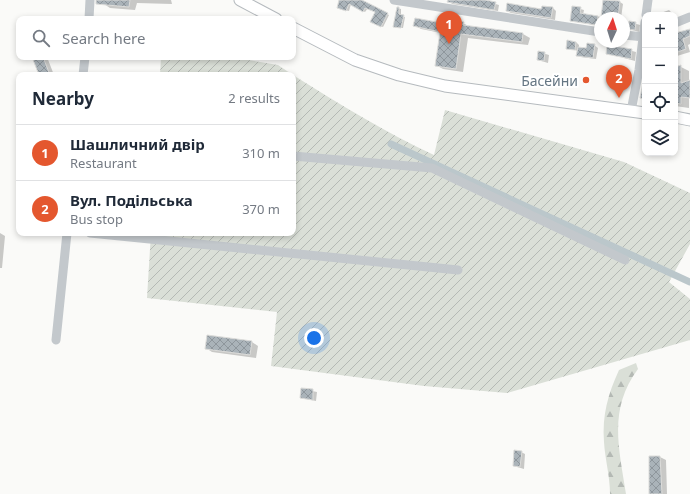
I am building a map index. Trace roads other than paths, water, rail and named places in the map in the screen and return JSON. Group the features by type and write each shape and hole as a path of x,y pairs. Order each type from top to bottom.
{"main road":[{"path":"240,0 270,16"},
{"path":"296,30 355,60 399,75 445,86 642,113"},
{"path":"678,118 690,120"}],"street":[{"path":"89,16 90,0"},
{"path":"396,0 594,31"},
{"path":"646,12 648,0"},
{"path":"678,22 690,17"},
{"path":"630,36 642,38"},
{"path":"631,111 642,48"},
{"path":"83,72 85,60"},
{"path":"296,156 432,168 626,260"},
{"path":"56,340 67,236"},
{"path":"120,236 458,270"}],"waterway":[{"path":"391,144 690,282"}],"place":[{"name":"Шашличний двір","path":"449,44"},
{"name":"Басейни","path":"586,80"},
{"name":"Вул. Подільська","path":"619,98"}]}
